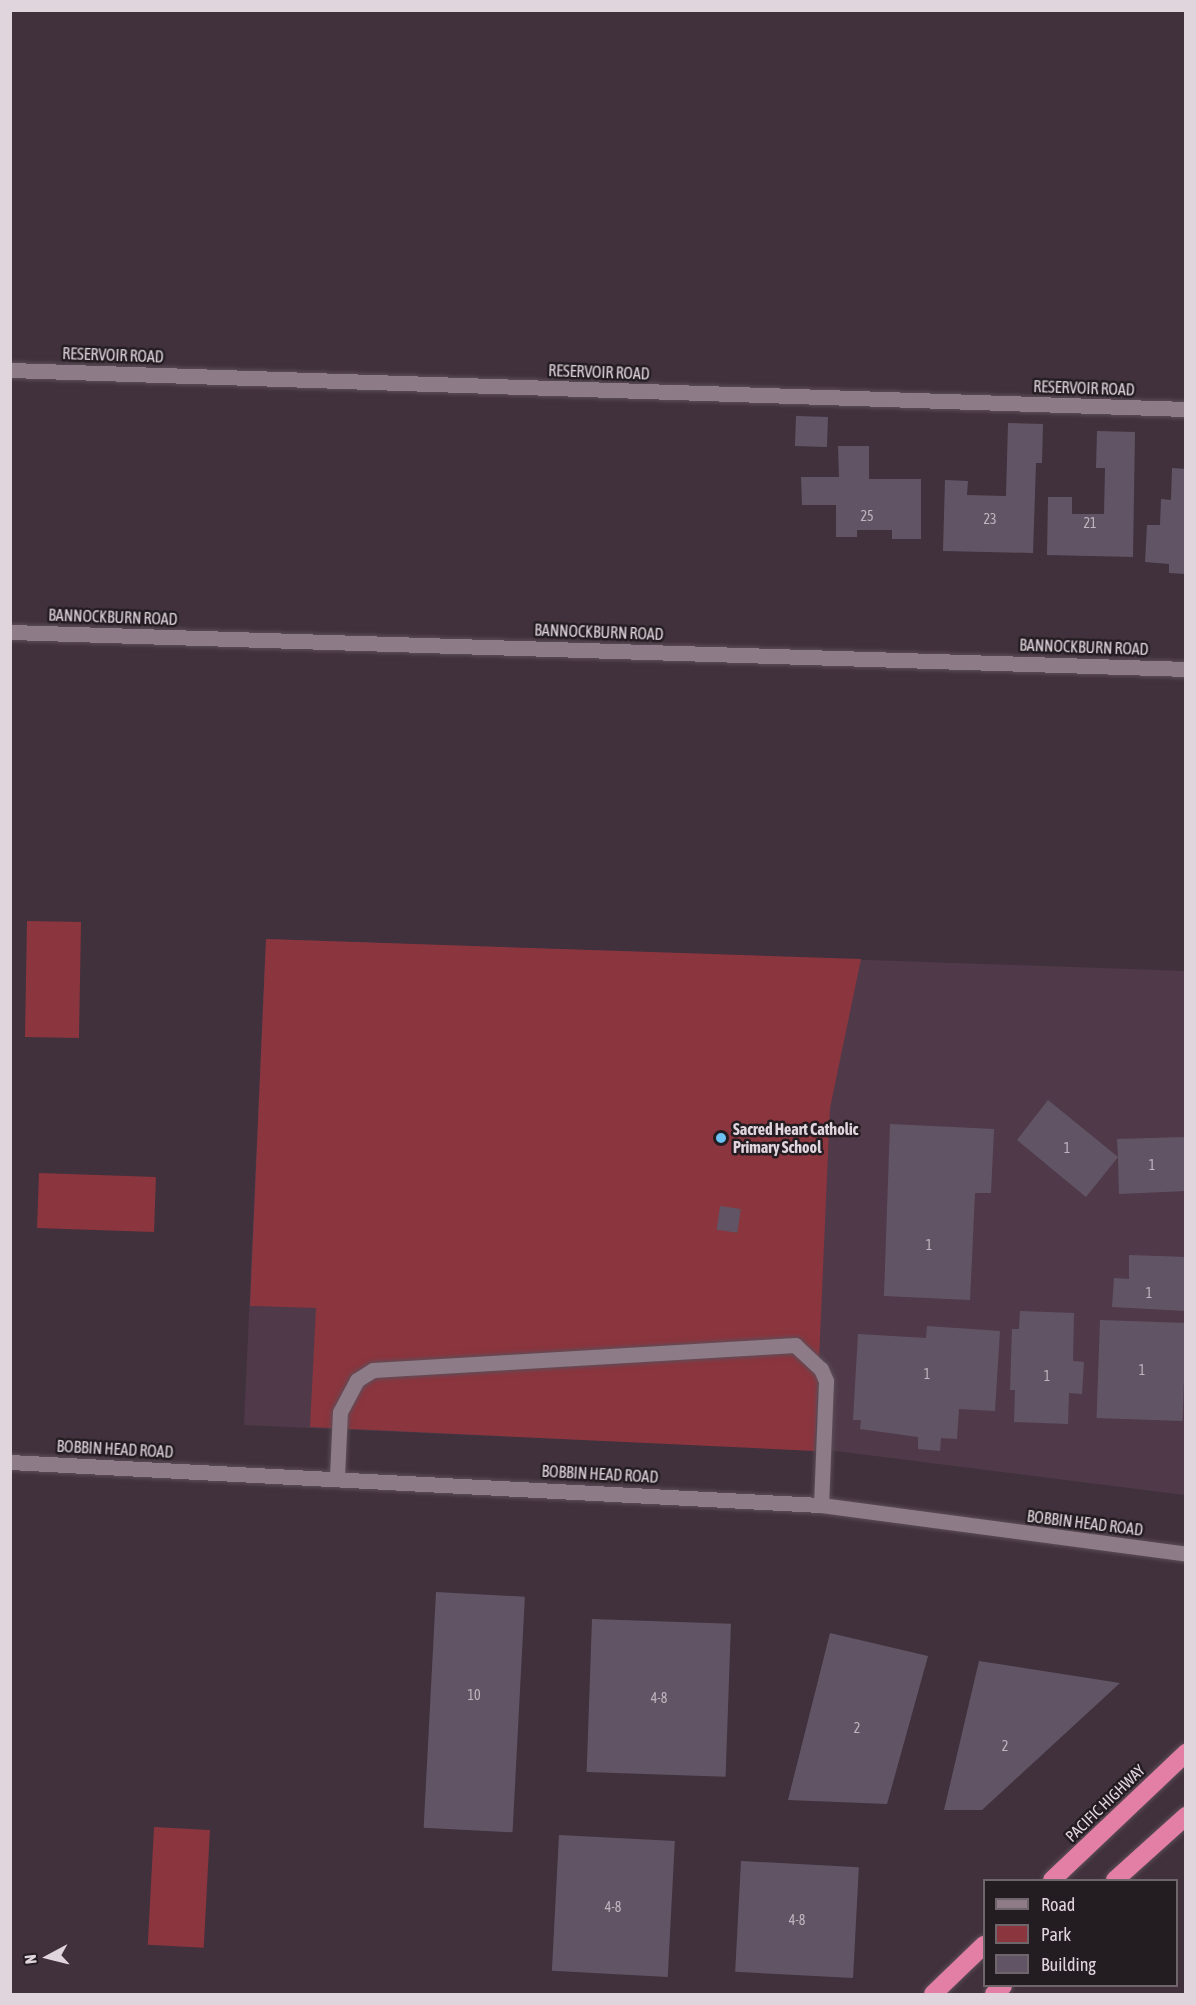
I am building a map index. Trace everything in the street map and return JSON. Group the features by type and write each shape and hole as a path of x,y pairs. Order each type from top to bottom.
{"highway":[{"name":"PACIFIC HIGHWAY","path":"1054,1879 1185,1753"},
{"path":"1117,1879 1185,1816"},
{"path":"933,1995 983,1946"}],"street":[{"name":"RESERVOIR ROAD","path":"10,370 1185,409"},
{"name":"BANNOCKBURN ROAD","path":"10,632 1185,669"},
{"path":"337,1477 340,1412 357,1380 373,1370 795,1345 821,1369 826,1381 821,1505"},
{"name":"BOBBIN HEAD ROAD","path":"10,1462 337,1477 821,1505 1185,1554"}],"shaded area":[{"name":"Sacred Heart Catholic Primary School","path":"266,939 1185,971 1185,1495 836,1451 244,1425"}],"green space":[{"path":"27,921 81,922 79,1038 25,1037"},
{"path":"266,939 861,959 830,1108 815,1451 310,1427 316,1308 250,1306"},
{"path":"39,1173 156,1177 154,1232 37,1228"},
{"path":"154,1827 210,1830 204,1948 148,1945"}],"building":[{"path":"796,416 828,417 827,447 795,446"},
{"path":"1008,423 1043,424 1042,463 1036,463 1033,553 943,551 945,480 968,481 967,495 1006,496"},
{"path":"1097,431 1135,432 1133,557 1047,555 1048,497 1072,497 1072,514 1104,514 1105,468 1096,468"},
{"path":"838,446 869,446 869,479 921,479 921,539 892,539 892,530 857,530 857,537 836,537 836,505 802,505 801,477 839,477"},
{"path":"1172,468 1186,469 1186,574 1169,573 1169,564 1145,562 1147,525 1160,525 1161,499 1171,500"},
{"path":"1048,1100 1118,1157 1086,1197 1017,1140"},
{"path":"890,1124 994,1129 991,1193 975,1193 970,1300 884,1296"},
{"path":"1186,1137 1186,1191 1119,1194 1117,1139"},
{"path":"720,1206 741,1209 737,1233 717,1230"},
{"path":"1129,1255 1186,1257 1186,1311 1112,1307 1114,1278 1129,1279"},
{"path":"1020,1311 1074,1313 1073,1361 1084,1362 1082,1394 1069,1393 1068,1424 1014,1422 1015,1390 1010,1390 1012,1329 1019,1329"},
{"path":"1100,1320 1186,1323 1183,1421 1097,1418"},
{"path":"927,1326 1000,1331 995,1411 959,1409 957,1439 941,1438 940,1451 918,1449 918,1437 860,1429 861,1420 853,1420 858,1334 926,1338"},
{"path":"436,1592 525,1597 513,1832 424,1828"},
{"path":"592,1619 731,1624 726,1777 587,1772"},
{"path":"830,1633 928,1656 887,1804 788,1800"},
{"path":"979,1661 1120,1683 982,1810 944,1810"},
{"path":"559,1835 675,1841 668,1977 552,1971"},
{"path":"741,1861 859,1867 853,1978 735,1972"}],"place":[{"name":"Sacred Heart Catholic Primary School","path":"721,1138"}]}
